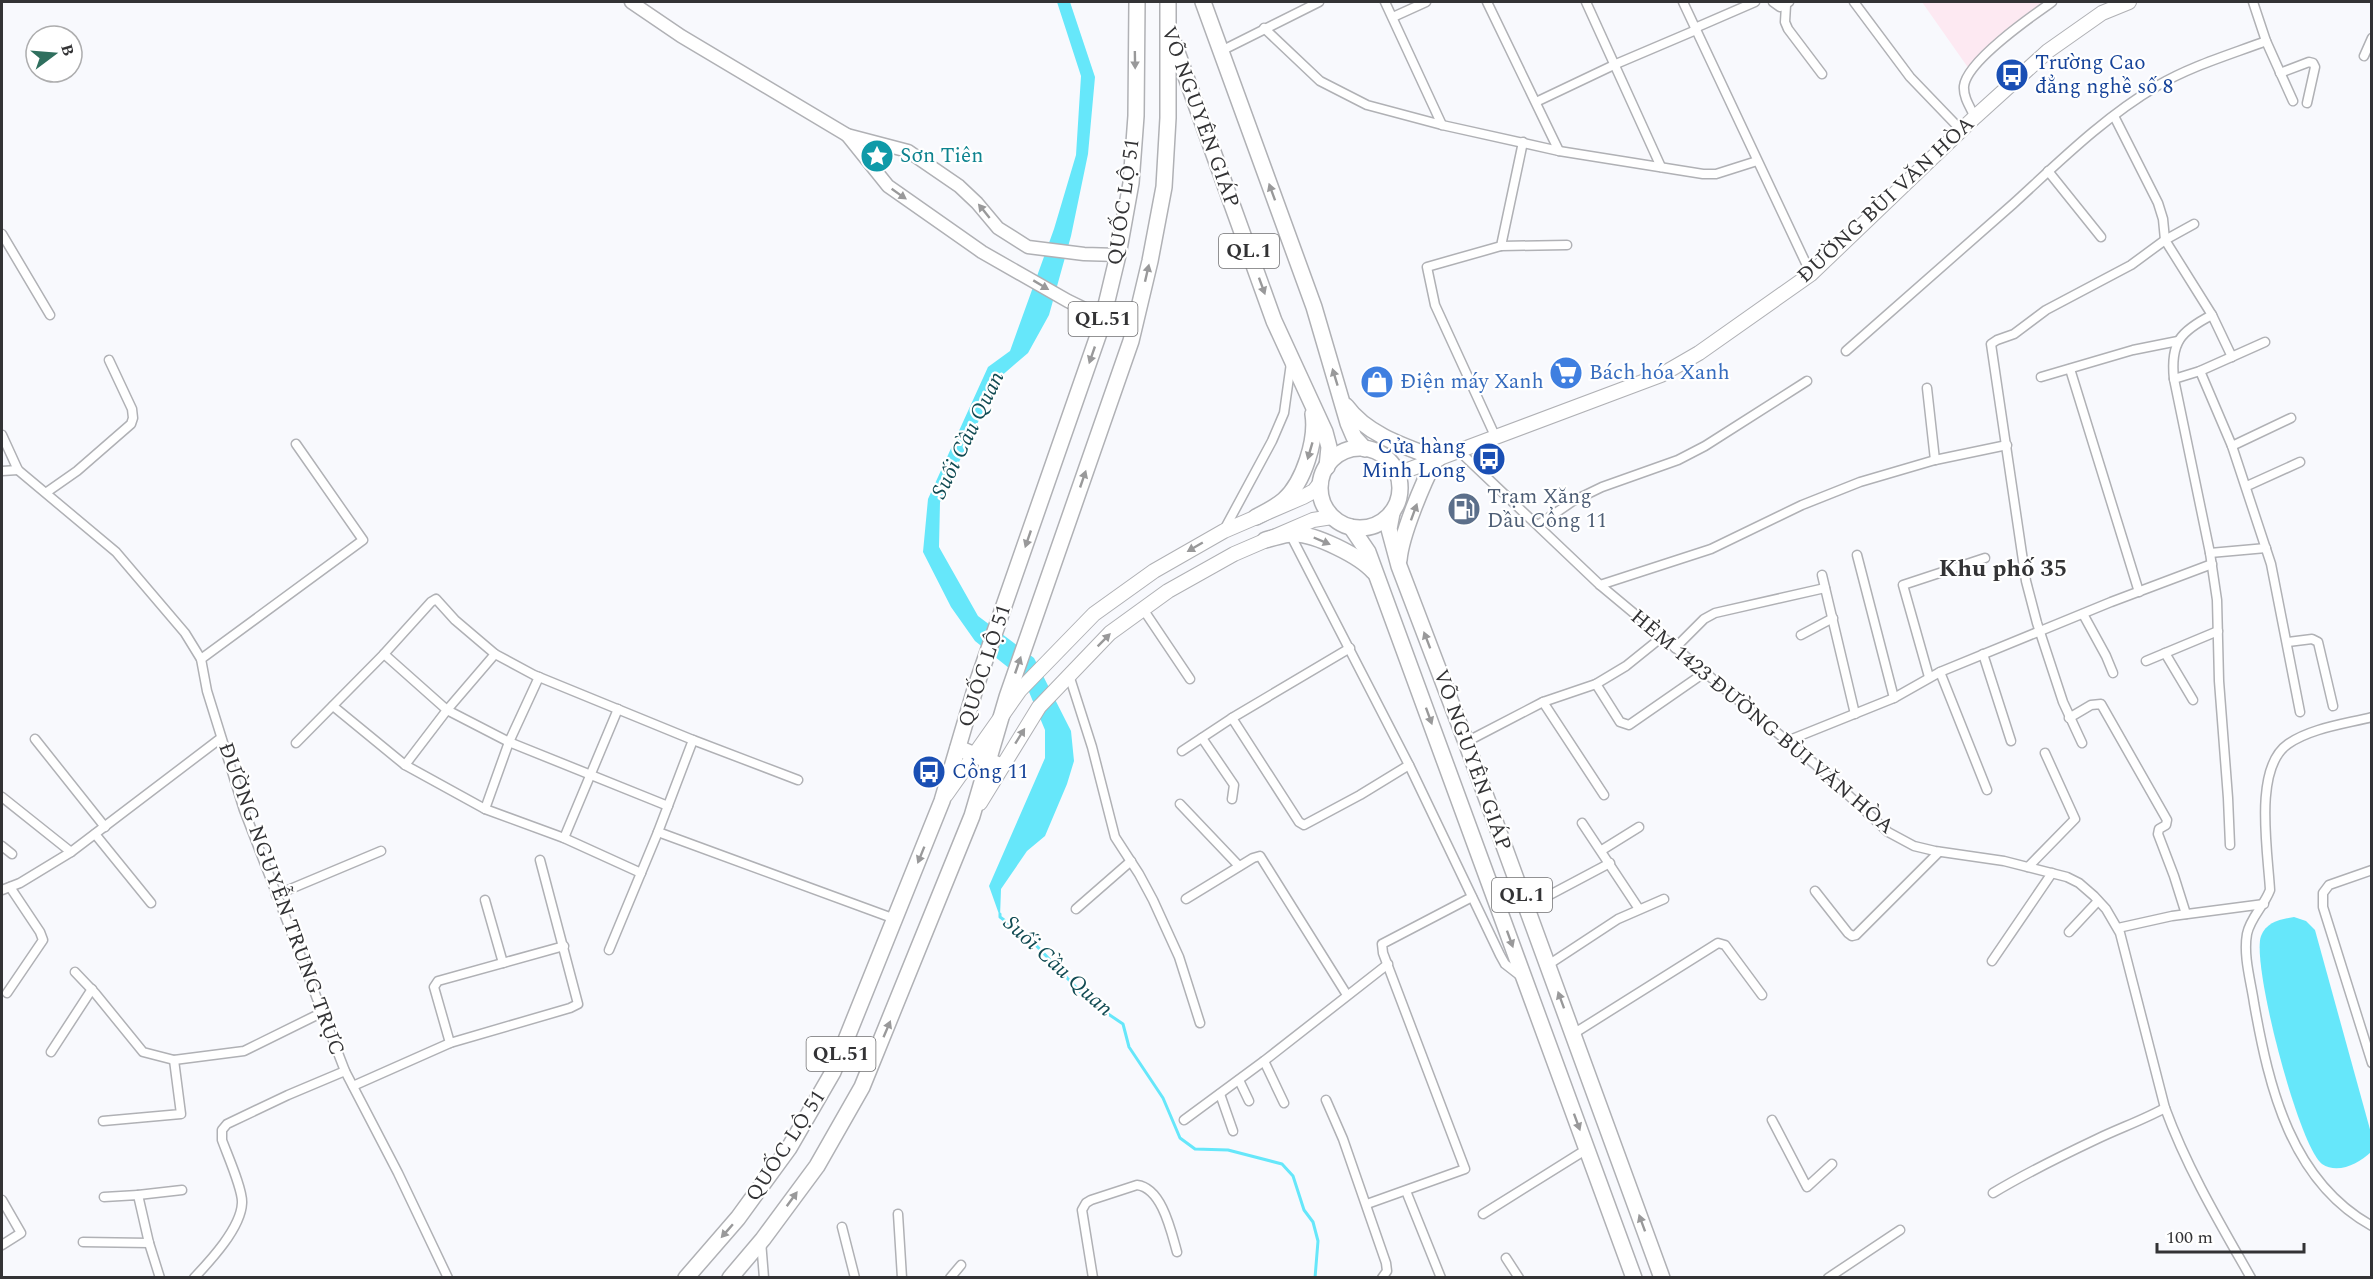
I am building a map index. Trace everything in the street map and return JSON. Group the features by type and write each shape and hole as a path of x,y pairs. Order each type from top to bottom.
{"highway":[{"name":"QUỐC LỘ 51","path":"686,1278 738,1218 795,1138 833,1072 942,801 976,686 1103,318 1118,255 1131,183 1136,116 1137,2"},
{"name":"VÕ NGUYÊN GIÁP","path":"1158,2 1274,321 1327,439 1329,447 1327,467"},
{"name":"QUỐC LỘ 51","path":"730,1278 817,1166 862,1087 972,816 1001,717 1013,694 1029,633 1131,341 1150,261 1164,187 1168,118 1168,2"},
{"name":"VÕ NGUYÊN GIÁP","path":"1203,2 1314,307 1354,437 1365,449"},
{"path":"1256,517 1286,498 1308,458 1315,424 1307,394"},
{"path":"1343,401 1354,418 1366,428 1436,459 1427,474 1402,544 1399,566"},
{"path":"1327,467 1343,452 1356,448 1381,454 1390,462 1397,474"},
{"name":"QL.1","path":"1321,482 1327,467"},
{"name":"QL.1","path":"1392,513 1398,501 1400,487 1397,474"},
{"path":"1321,482 1322,501 1332,518 1344,525 1370,528 1383,522 1392,513"},
{"name":"VÕ NGUYÊN GIÁP","path":"1392,513 1389,529 1399,566 1664,1278"},
{"name":"VÕ NGUYÊN GIÁP","path":"1351,527 1368,552 1633,1277"},
{"path":"1265,540 1290,534 1304,534 1354,554 1377,576"},
{"path":"958,748 988,760"}],"main road":[{"name":"ĐƯỜNG BÙI VĂN HÒA","path":"1397,474 1661,375 1699,353 1811,274 1961,130 2048,51 2102,13 2129,2"},
{"path":"1013,694 1094,614 1154,571 1224,531 1303,497 1321,482"},
{"path":"942,801 988,760 1110,633 1143,609 1168,591 1234,554 1313,520 1332,518"}],"street":[{"path":"631,2 681,36 847,135 908,151 959,186 998,228 1028,248 1118,255"},
{"path":"1221,51 1305,4 1319,2"},
{"path":"1385,2 1442,125"},
{"path":"1393,16 1426,2"},
{"path":"1487,2 1558,151"},
{"path":"1586,2 1661,167"},
{"path":"1683,2 1811,274"},
{"path":"1536,102 1755,2"},
{"path":"1773,2 1780,7 1788,3"},
{"path":"1854,2 1910,77 1961,130"},
{"path":"1975,117 1964,96 1967,76 1999,41 2052,2"},
{"path":"2253,2 2266,41 2293,101"},
{"path":"1788,3 1785,22 1788,29 1822,74"},
{"path":"1264,28 1320,81 1367,105 1442,125 1558,151 1661,167 1716,174 1756,161"},
{"path":"2364,56 2372,38"},
{"path":"1846,351 1940,270 2048,171 2114,116 2155,87 2188,69 2266,41"},
{"path":"2280,73 2308,62 2313,63 2315,67 2307,103"},
{"path":"2114,116 2158,203 2163,219 2165,240 2212,315 2232,357"},
{"path":"847,135 888,186 982,252 1068,301 1103,318"},
{"path":"1501,246 1522,142"},
{"path":"2048,171 2101,237"},
{"path":"2082,743 2069,718 2040,633 2026,580 1991,344 2014,334 2046,310 2131,266 2165,240 2194,224"},
{"path":"2,234 50,315"},
{"path":"1496,438 1435,305 1426,267 1501,246 1568,245"},
{"path":"2212,315 2188,328 2178,341 2173,368 2212,564 2230,845"},
{"path":"2041,377 2133,350 2178,341"},
{"path":"2175,379 2200,371 2265,342"},
{"path":"47,492 77,471 131,424 132,410 109,360"},
{"path":"1224,531 1263,461 1284,413 1292,360"},
{"path":"2070,369 2139,592"},
{"path":"2200,371 2247,486 2266,548 2288,642 2300,712"},
{"path":"1538,525 1573,501 1629,477 1678,460 1705,446 1807,381"},
{"path":"1927,388 1935,460"},
{"path":"2232,446 2291,418"},
{"name":"ĐƯỜNG NGUYỄN TRUNG TRỰC","path":"2,435 18,470 116,552 185,633 201,659 207,691 244,810 345,1071 399,1173 444,1277"},
{"path":"201,659 363,540 296,444"},
{"path":"1600,585 1711,549 1833,492 1935,460 2007,445"},
{"name":"HẺM 1423 ĐƯỜNG BÙI VĂN HÒA","path":"1459,452 1600,585 1788,741 1888,832 1914,846 1939,852 2004,861 2067,877 2079,883 2098,901 2118,928 2165,1108 2196,1182 2251,1278"},
{"path":"2247,486 2300,462"},
{"path":"2,471 18,470"},
{"path":"1290,534 1409,765 1505,964 1525,980"},
{"path":"2210,553 2266,548"},
{"path":"1857,555 1894,698"},
{"path":"1929,677 1902,590 1903,585 1985,558"},
{"path":"1788,741 1894,698 1929,677 1983,654 2212,564"},
{"path":"1822,575 1855,714"},
{"path":"1675,648 1695,627 1714,613 1825,588"},
{"path":"297,743 436,599 455,620 495,654 539,677 798,780"},
{"path":"1143,609 1190,679"},
{"path":"2083,614 2113,673"},
{"path":"1801,635 1833,618"},
{"path":"2146,661 2218,631"},
{"path":"1466,742 1544,702 1596,684 1626,666 1662,637"},
{"path":"2288,642 2312,639 2318,642 2333,706"},
{"path":"1182,751 1232,718 1350,648"},
{"path":"2165,653 2193,700"},
{"path":"384,654 447,710 509,742 668,806"},
{"path":"405,765 447,710 495,654"},
{"path":"1983,654 2011,741"},
{"path":"1940,672 1987,790"},
{"path":"1596,684 1620,722 1629,725 1704,673"},
{"path":"485,809 509,742 539,677"},
{"path":"1066,678 1092,747 1114,834 1153,900 1179,957 1200,1023"},
{"path":"1544,702 1604,795"},
{"path":"2069,718 2091,705 2101,704 2166,820 2166,825 2159,829 2158,834 2186,914"},
{"path":"333,706 405,765 485,809 564,838 641,873"},
{"path":"564,838 618,709"},
{"path":"2372,717 2304,736 2286,745 2271,765 2265,792 2270,890 2264,904 2252,920 2246,936 2248,966 2261,1040 2276,1097 2295,1146 2317,1182 2337,1203 2372,1227"},
{"path":"1232,718 1299,822 1304,825 1350,801 1409,765"},
{"path":"7,993 43,940 40,932 4,891 71,852 221,738"},
{"path":"1202,738 1233,781 1235,789 1232,799"},
{"path":"35,740 105,827"},
{"path":"609,950 693,740"},
{"path":"2028,867 2075,822 2046,753"},
{"path":"2,797 71,852"},
{"path":"1180,804 1239,866"},
{"path":"1582,823 1639,909"},
{"path":"1602,850 1639,827"},
{"path":"658,832 895,920"},
{"path":"95,834 151,903"},
{"path":"2,846 12,854"},
{"path":"276,895 381,851"},
{"path":"1815,891 1848,933 1852,936 1856,935 1939,852"},
{"path":"1186,899 1239,866 1260,856 1347,995"},
{"path":"353,1086 450,1043 578,1004 540,860"},
{"path":"1076,909 1131,861"},
{"path":"1525,904 1544,898 1610,863"},
{"path":"2372,870 2329,885 2323,893 2323,907 2372,1063"},
{"path":"1992,961 2052,873"},
{"path":"1367,1204 1465,1169 1382,944 1472,897"},
{"path":"1548,964 1618,919 1664,899"},
{"path":"485,900 502,963"},
{"path":"2068,932 2098,901"},
{"path":"2118,928 2186,914 2264,904"},
{"path":"1573,1034 1722,942 1762,995"},
{"path":"450,1043 434,987 438,981 564,946"},
{"path":"1184,1120 1388,964"},
{"path":"75,972 92,989 143,1052 174,1060 243,1051 323,1012"},
{"path":"51,1052 92,989"},
{"path":"103,1121 181,1114 174,1060"},
{"path":"1264,1061 1284,1103"},
{"path":"194,1278 213,1258 232,1230 242,1204 222,1140 222,1130 227,1124 345,1071"},
{"path":"1239,1080 1249,1101"},
{"path":"1220,1094 1233,1131"},
{"path":"1326,1100 1367,1204 1386,1263 1387,1271 1382,1278"},
{"path":"1993,1193 2032,1169 2100,1137 2134,1125 2165,1108"},
{"path":"1772,1120 1807,1186 1832,1164"},
{"path":"1483,1214 1587,1149"},
{"path":"1093,1278 1082,1210 1091,1200 1137,1185 1150,1190 1159,1203 1168,1220 1177,1252"},
{"path":"104,1197 182,1190"},
{"path":"1406,1191 1441,1278"},
{"path":"138,1195 160,1278"},
{"path":"2,1200 21,1233 2,1245"},
{"path":"898,1214 902,1278"},
{"path":"842,1227 855,1278"},
{"path":"1828,1278 1900,1230"},
{"path":"761,1241 764,1278"},
{"path":"83,1242 149,1243"},
{"path":"1506,1258 1519,1278"},
{"path":"950,1278 961,1265"}],"shaded area":[{"path":"1922,2 2047,2 1997,39 1969,69"}],"water":[{"name":"Suối Cầu Quan","path":"1057,2 1070,2 1095,77 1088,154 1071,236 1049,315 1028,353 999,378 940,502 939,547 978,616 1034,658 1071,731 1074,761 1067,784 1045,836 1027,851 1001,889 1000,917 989,886 1045,758 1045,730 1024,680 975,641 951,607 923,552 928,499 988,367 1010,351 1054,229 1076,155 1081,76"},
{"path":"2294,917 2306,921 2315,930 2371,1133 2371,1152 2354,1164 2341,1168 2322,1164 2312,1150 2301,1125 2279,1054 2263,981 2260,953 2263,931 2270,924"}],"waterway":[{"name":"Suối Cầu Quan","path":"1000,914 1000,917 1031,940 1089,1001 1123,1024 1129,1047 1163,1098 1180,1138 1195,1149 1228,1150 1282,1164 1293,1176 1304,1210 1313,1222 1318,1241 1315,1278"}],"place":[{"name":"Trường Cao đẳng nghề số 8","path":"2012,75"},
{"name":"Sơn Tiên","path":"877,156"},
{"name":"Bách hóa Xanh","path":"1566,373"},
{"name":"Điện máy Xanh","path":"1377,382"},
{"name":"Cửa hàng Minh Long","path":"1489,459"},
{"name":"Trạm Xăng Dầu Cổng 11","path":"1464,509"},
{"name":"Cổng 11","path":"929,772"}],"district":[{"name":"Khu phố 35","path":"2003,569"}]}
